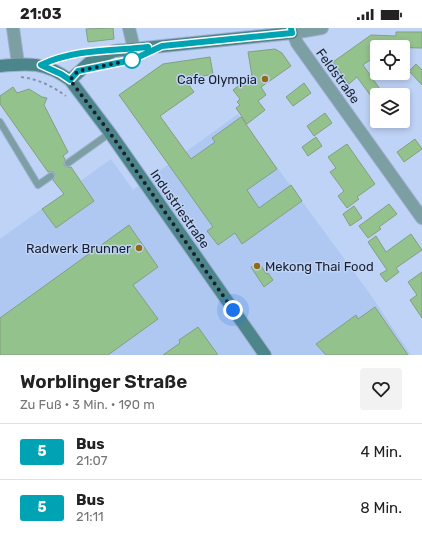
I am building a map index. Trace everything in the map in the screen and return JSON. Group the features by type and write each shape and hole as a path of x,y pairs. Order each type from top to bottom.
{"street":[{"path":"13,28 18,64"},
{"path":"129,28 134,49"},
{"path":"0,66 18,64 41,65 70,80 78,71 90,62 114,51 322,28"},
{"name":"Feldstraße","path":"291,31 297,43 422,218"},
{"name":"Industriestraße","path":"70,80 110,133 265,355"}],"lane":[{"path":"78,71 132,60 162,46"},
{"path":"41,65 56,58 78,53 114,51"},
{"path":"0,122 38,185 51,176"},
{"path":"68,163 110,133"}],"path":[{"path":"17,77 32,78 55,88 71,99"}],"shaded area":[{"path":"238,114 370,294 411,355 0,355 0,239 111,159 133,190"}],"building":[{"path":"113,28 114,39 88,42 86,29"},
{"path":"396,32 422,32 422,48 410,48 410,40 370,40 370,60 363,65 370,75 370,80 374,80 379,88 370,88 370,95 357,77 349,84 333,62 371,35 396,36"},
{"path":"275,49 282,53 291,66 261,87 266,95 258,101 265,110 247,124 236,108 240,105 237,102 240,99 233,90 252,76 248,52"},
{"path":"210,57 213,74 185,80 194,92 160,116 191,159 215,142 212,138 241,117 277,169 247,190 259,208 291,185 302,201 242,244 235,233 218,245 207,231 213,227 119,95 163,64"},
{"path":"416,64 422,70 422,85 410,72 410,70"},
{"path":"304,83 311,93 293,106 286,97"},
{"path":"13,87 17,93 29,89 42,97 47,98 44,105 68,152 63,156 65,159 64,165 71,167 94,201 56,228 42,209 64,194 53,180 55,174 53,172 48,172 0,104 0,96"},
{"path":"325,113 332,123 314,136 307,126"},
{"path":"316,137 322,146 308,156 302,147"},
{"path":"415,139 422,149 404,162 397,152"},
{"path":"347,144 375,184 357,197 359,199 347,208 338,196 344,191 330,172 336,168 328,157"},
{"path":"389,204 397,214 379,227 381,229 368,238 359,226"},
{"path":"354,206 362,218 350,226 343,214"},
{"path":"129,225 158,267 133,285 158,319 108,355 0,355 0,318"},
{"path":"411,234 422,250 396,268 399,272 386,282 380,274 387,270 368,242 376,236 386,252"},
{"path":"259,262 266,274 268,273 273,280 264,287 251,267"},
{"path":"422,272 422,318 410,300 417,295 408,282"},
{"path":"375,307 408,355 326,355 316,344 356,315 358,319"},
{"path":"198,327 218,355 163,355 180,343 179,340"}],"bus line":[{"name":"5","path":"148,47 78,53 56,58 41,65 70,80 78,71 132,60 162,46 292,33 291,28"}],"place":[{"name":"Cafe Olympia","path":"265,79"},
{"name":"Radwerk Brunner","path":"139,248"},
{"name":"Mekong Thai Food","path":"257,266"}],"route":[{"path":"132,60 78,71 70,80 110,133 233,310"}]}
